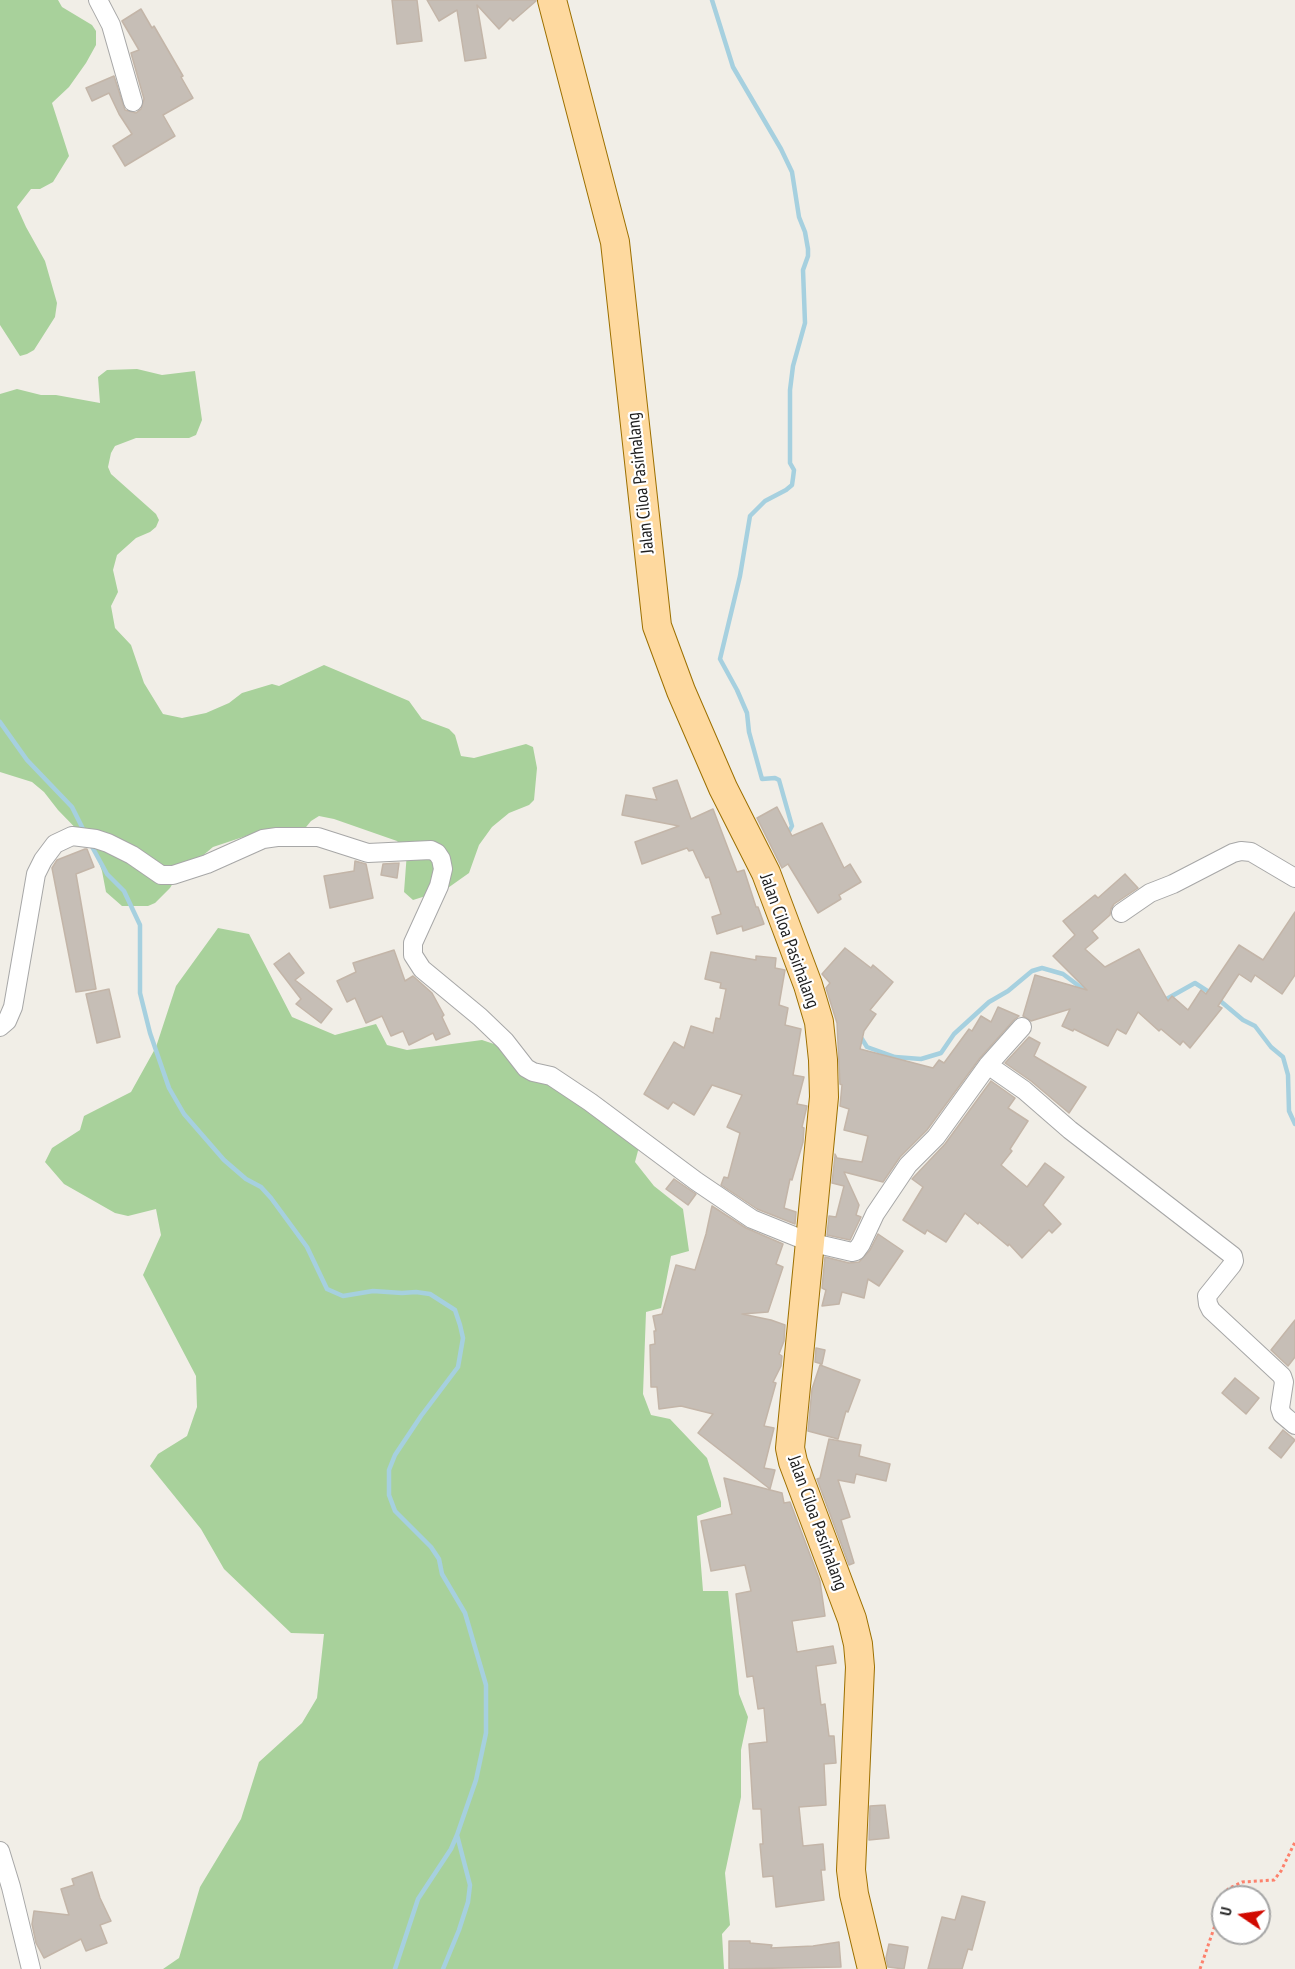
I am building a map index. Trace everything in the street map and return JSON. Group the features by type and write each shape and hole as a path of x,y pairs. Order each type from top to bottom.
{"main road":[{"name":"Jalan Ciloa Pasirhalang","path":"552,0 615,242 657,626 681,691 723,788 766,873 808,985 819,1022 824,1097 790,1448 793,1462 852,1619 858,1644 860,1659 851,1870 854,1894 872,1969"}],"street":[{"path":"98,0 111,25 132,102"},
{"path":"0,1027 7,1021 13,1007 36,874 55,844 72,836 96,838 108,843 132,855 161,875 173,875 207,864 263,839 276,837 318,837 368,853 431,850 437,853 443,869 439,886 413,943 413,955 422,969 480,1017 505,1041 526,1068 551,1076 590,1102 696,1182 752,1220 809,1242 852,1252 856,1251 871,1226 875,1214 909,1165 942,1129 988,1065 1022,1027"},
{"path":"1121,913 1150,893 1242,851 1251,852 1295,878"},
{"path":"988,1065 1024,1090 1070,1130 1233,1256 1232,1265 1207,1296 1208,1304 1211,1310 1282,1376 1284,1382 1281,1399 1282,1414 1295,1425"},
{"path":"0,1851 31,1969"}],"path":[{"path":"1236,1885 1242,1882 1274,1880 1295,1842"},
{"path":"1200,1969 1211,1937"}],"green space":[{"path":"0,0 58,0 62,7 92,25 96,31 96,45 86,63 69,87 52,103 69,156 53,182 40,189 31,189 17,207 45,261 57,303 55,317 34,350 20,356 0,325"},
{"path":"137,369 162,375 195,371 202,420 196,435 189,438 136,438 115,446 111,453 108,467 111,474 156,514 159,520 150,532 136,538 117,555 113,570 118,592 111,606 115,628 131,645 144,683 163,714 182,718 206,713 229,703 242,693 272,684 279,686 324,665 409,701 422,719 449,729 455,735 461,756 474,758 526,744 533,747 537,768 534,800 529,805 509,813 492,827 479,845 469,873 445,890 413,900 404,892 407,852 397,841 319,816 311,821 302,832 285,828 270,828 213,847 176,878 170,888 155,903 148,906 122,906 106,892 102,871 93,846 44,792 32,782 0,772 0,394 17,389 41,395 56,395 100,403 98,377 107,370"},
{"path":"218,928 249,934 292,1017 335,1035 376,1024 387,1045 407,1050 482,1040 500,1046 557,1085 639,1147 635,1162 654,1186 683,1209 689,1251 671,1256 661,1308 646,1312 643,1394 651,1415 670,1419 707,1458 721,1502 721,1507 697,1516 703,1591 728,1591 739,1694 748,1717 741,1750 741,1797 725,1873 730,1925 722,1934 724,1969 163,1969 179,1958 200,1887 241,1819 259,1762 302,1723 317,1698 324,1634 291,1633 224,1569 201,1529 150,1466 158,1454 187,1436 197,1407 196,1376 143,1275 161,1235 156,1209 128,1216 115,1213 64,1184 45,1162 52,1148 80,1130 84,1116 131,1092 156,1047 176,986"}],"building":[{"path":"392,0 417,0 422,41 397,44"},
{"path":"427,0 536,1 513,21 510,18 499,29 477,5 486,58 465,61 457,10 439,21"},
{"path":"141,9 152,28 154,26 193,98 163,115 175,136 125,166 113,146 132,134 109,93 92,101 86,88 114,76 125,110 136,113 141,109 144,99 131,53 139,50 122,21"},
{"path":"677,780 691,819 713,809 737,872 744,870 764,924 743,931 742,926 717,934 712,917 721,914 709,877 706,878 693,850 689,851 687,848 642,864 635,842 679,826 622,815 626,795 657,800 653,788"},
{"path":"777,807 792,836 822,823 844,868 850,864 861,882 839,895 841,899 818,913 788,864 782,868 757,818"},
{"path":"85,849 94,867 76,874 96,989 76,992 52,868 57,860"},
{"path":"355,861 366,864 373,898 330,908 324,876 354,871"},
{"path":"399,863 397,878 381,875 383,864"},
{"path":"1125,874 1138,888 1114,904 1110,915 1092,931 1098,938 1085,949 1105,967 1139,949 1168,1001 1172,996 1188,1010 1201,990 1206,994 1239,945 1263,960 1295,912 1295,975 1282,994 1255,975 1251,982 1239,974 1218,1006 1222,1008 1190,1048 1183,1041 1180,1045 1161,1029 1159,1031 1138,1012 1126,1034 1117,1029 1108,1046 1074,1029 1073,1031 1062,1026 1070,1009 1031,1021 1023,1016 1035,975 1087,990 1053,956 1075,935 1063,921 1095,895 1098,898"},
{"path":"845,948 871,968 873,965 893,982 870,1010 876,1014 864,1031 860,1049 933,1068 939,1060 944,1063 969,1029 972,1031 981,1016 991,1022 998,1007 1019,1016 980,1058 927,1130 900,1157 883,1182 844,1172 859,1205 856,1215 861,1217 850,1240 827,1235 829,1216 836,1217 844,1186 832,1183 835,1154 837,1158 862,1162 868,1136 844,1130 849,1109 840,1106 842,1085 840,1084 837,1023 826,988 830,983 822,974"},
{"path":"394,950 405,981 413,976 432,993 444,1015 442,1017 450,1034 436,1040 433,1033 409,1045 403,1031 391,1036 382,1016 366,1023 355,998 347,1002 337,981 356,972 353,963"},
{"path":"711,952 756,960 756,956 776,958 775,968 785,970 779,1005 788,1008 785,1025 801,1029 793,1075 804,1077 797,1104 807,1106 802,1127 804,1128 803,1142 792,1180 790,1179 784,1208 796,1212 795,1224 757,1209 721,1185 724,1177 728,1178 740,1133 727,1127 742,1095 712,1085 694,1115 673,1102 668,1109 644,1094 674,1042 684,1048 691,1026 713,1033 716,1018 720,1019 726,989 720,988 721,983 705,979"},
{"path":"289,953 304,973 295,980 332,1009 321,1023 296,1004 301,999 274,964"},
{"path":"109,989 120,1037 97,1043 86,994"},
{"path":"1029,1037 1040,1043 1034,1056 1086,1087 1069,1113 1031,1081 1005,1063"},
{"path":"991,1081 1015,1098 1008,1108 1028,1121 1010,1149 1012,1151 1001,1165 1027,1187 1045,1163 1064,1177 1043,1205 1061,1224 1052,1233 1049,1230 1022,1258 1009,1244 1008,1246 965,1213 946,1242 927,1230 925,1234 903,1220 923,1187 912,1179 945,1144"},
{"path":"674,1179 696,1194 688,1205 666,1189"},
{"path":"712,1206 746,1228 783,1244 776,1264 783,1267 768,1312 742,1314 785,1325 784,1341 779,1354 782,1356 781,1366 773,1382 776,1383 764,1426 774,1428 764,1468 775,1470 770,1489 698,1433 713,1414 681,1406 659,1409 657,1387 651,1387 650,1345 655,1344 654,1331 656,1331 653,1316 662,1314 676,1265 695,1270"},
{"path":"878,1234 903,1251 879,1286 868,1279 864,1298 842,1292 839,1304 822,1306 826,1290 822,1288 825,1257 849,1263 859,1262 870,1250"},
{"path":"1295,1320 1295,1357 1288,1366 1271,1350"},
{"path":"816,1348 825,1350 822,1364 815,1362"},
{"path":"820,1365 860,1380 848,1412 846,1411 838,1439 808,1431 812,1389"},
{"path":"1235,1378 1259,1398 1246,1414 1222,1393"},
{"path":"1283,1430 1295,1440 1281,1458 1269,1448"},
{"path":"829,1439 861,1445 859,1456 890,1464 886,1481 856,1474 854,1483 838,1480 850,1517 841,1520 854,1563 849,1565 817,1479 820,1478"},
{"path":"724,1478 782,1493 784,1503 790,1502 820,1581 825,1616 792,1621 797,1652 833,1646 836,1663 816,1666 821,1705 825,1704 829,1736 834,1736 836,1763 824,1764 826,1805 799,1807 803,1846 823,1844 825,1870 821,1870 824,1900 776,1907 773,1876 763,1877 760,1844 763,1844 761,1809 753,1809 749,1744 767,1742 764,1708 758,1709 753,1676 747,1677 736,1594 751,1591 745,1565 711,1571 701,1521 732,1514"},
{"path":"885,1805 889,1838 869,1840 870,1806"},
{"path":"92,1872 100,1898 111,1921 100,1925 107,1943 86,1951 81,1939 44,1958 36,1943 32,1924 34,1911 69,1915 61,1889 74,1885 72,1879"},
{"path":"962,1896 985,1902 972,1950 968,1949 962,1969 928,1969 942,1917 955,1920"},
{"path":"729,1941 750,1941 750,1943 772,1945 771,1948 839,1942 841,1967 729,1969"},
{"path":"889,1944 908,1947 904,1969 888,1967 886,1958"}],"waterway":[{"path":"712,0 733,67 792,172 799,217 808,249 803,270 805,323 793,366 790,390 790,463 794,470 792,485 765,501 750,516 740,576 720,659 747,713 749,732 762,779 779,780 792,826 787,835"},
{"path":"0,722 27,760 72,807 85,833"},
{"path":"90,843 107,874 124,891 140,925 140,993 150,1033 169,1088 184,1114 224,1160 246,1179 261,1187 271,1198 307,1247 327,1289 343,1296 373,1291 430,1294 455,1310 460,1325 463,1338 458,1367 395,1455 389,1470 389,1495 395,1511 431,1547 439,1559 442,1574 465,1613 486,1685 486,1733 476,1780 457,1835 451,1849 418,1899 395,1969"},
{"path":"858,1037 867,1047 895,1057 921,1059 941,1053 954,1034 989,1002 1008,991 1032,971 1042,968 1063,974 1087,992"},
{"path":"1163,1001 1195,983 1243,1020 1255,1026 1271,1047 1283,1057 1288,1075 1289,1111 1295,1124"},
{"path":"443,1969 459,1930 468,1902 470,1885 457,1835"}]}
